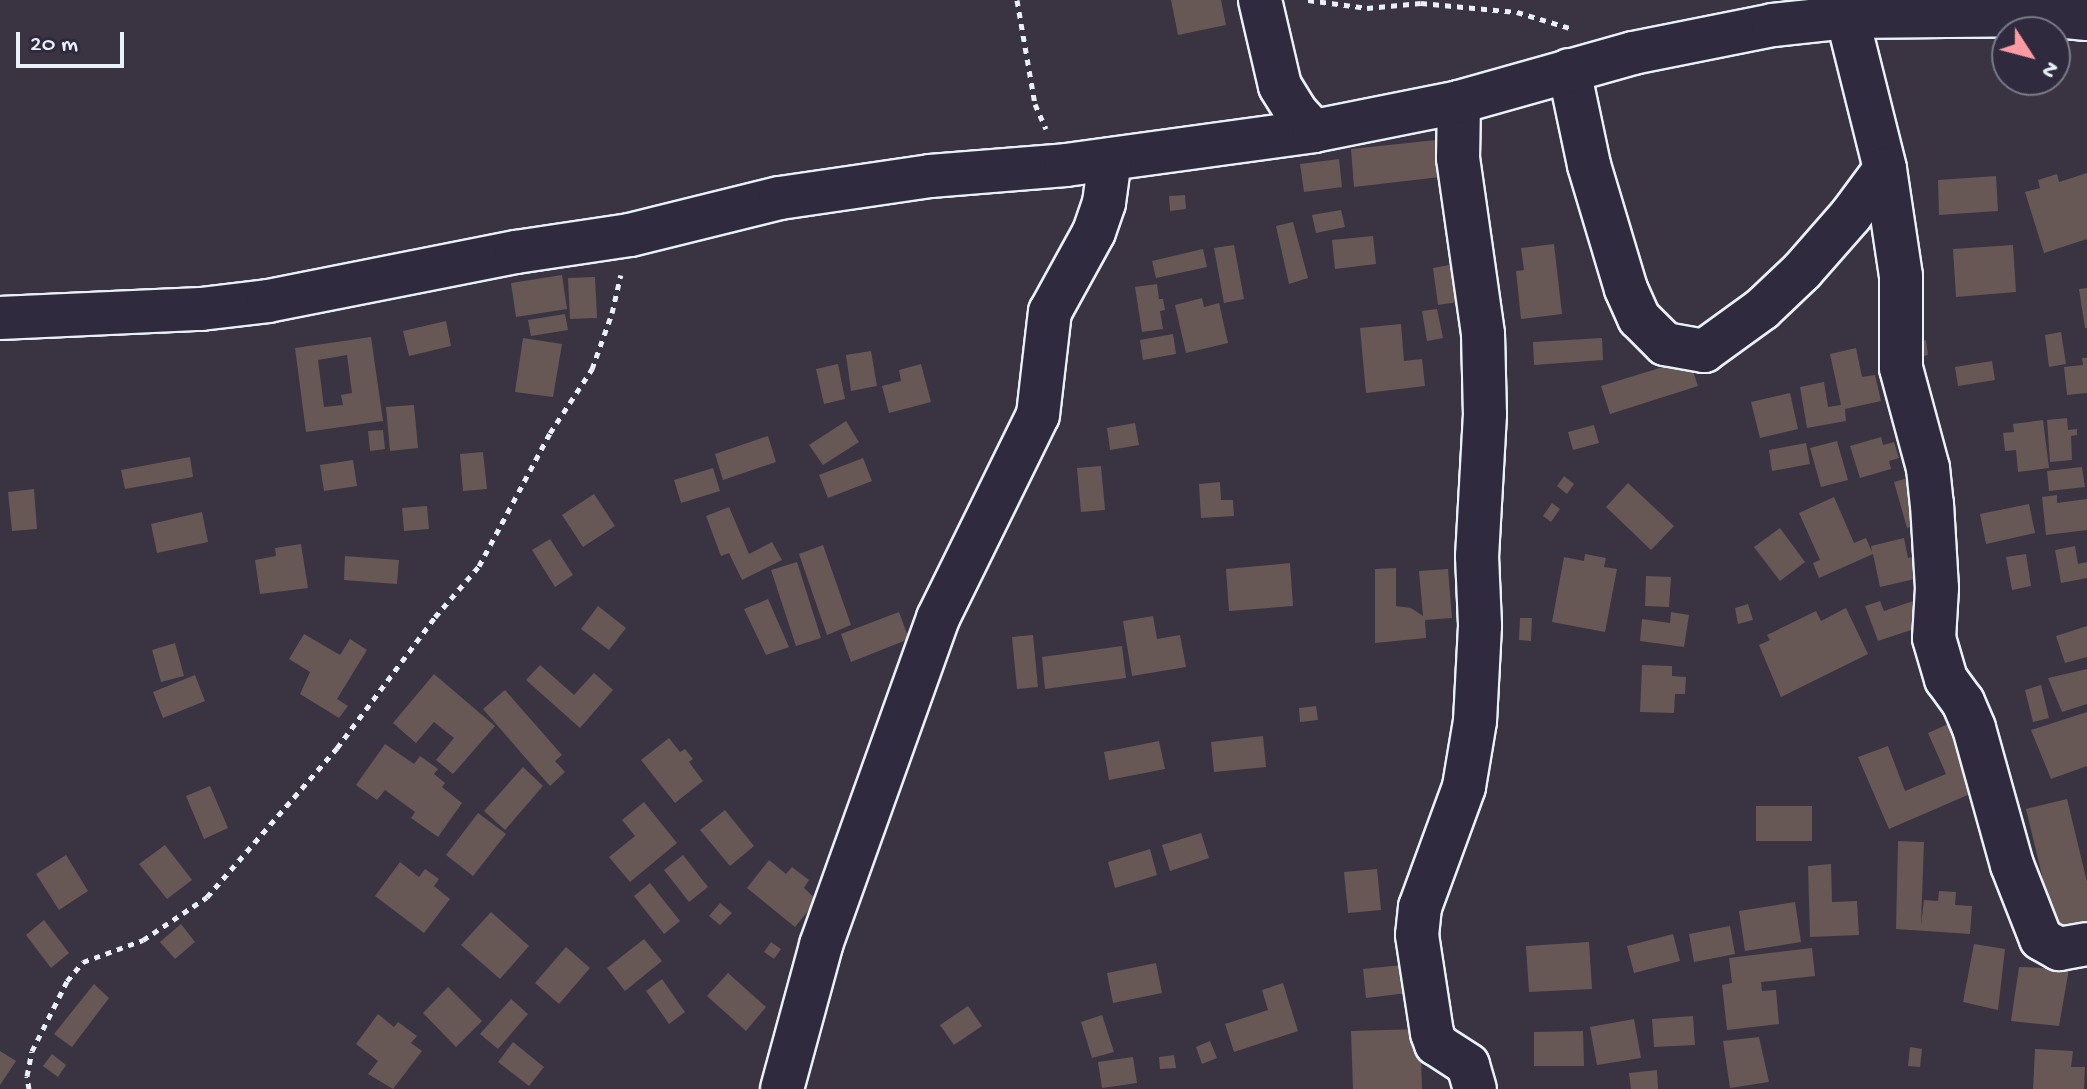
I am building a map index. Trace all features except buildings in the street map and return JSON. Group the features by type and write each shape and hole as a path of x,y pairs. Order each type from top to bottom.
{"street":[{"path":"1260,0 1280,86 1296,112 1314,131"},
{"path":"1845,8 1885,169 1901,276 1901,368 1928,468 1932,504 1937,588 1934,638 1946,679 1963,702 1974,728 2012,865 2041,939 2059,949 2087,944"},
{"path":"0,318 201,309 268,301 516,252 630,235 807,194 930,176 1066,165 1314,131 1459,102 1573,50 1633,53 1845,8 2087,19"},
{"path":"1573,50 1589,165 1626,289 1639,318 1665,344 1704,351 1762,309 1802,271 1885,169"},
{"path":"1459,102 1458,158 1483,334 1485,414 1477,556 1480,626 1475,721 1464,787 1420,907 1417,935 1436,1044 1468,1065 1475,1089"},
{"path":"782,1089 821,945 938,618 1038,415 1050,312 1094,232 1104,203 1110,159"}],"path":[{"path":"1017,0 1035,104 1066,165"},
{"path":"1308,0 1367,8 1421,3 1517,12 1573,50"},
{"path":"29,1089 27,1076 32,1051 67,981 83,962 143,940 207,897 337,748 435,617 479,566 550,433 592,369 612,313 630,235"}]}
